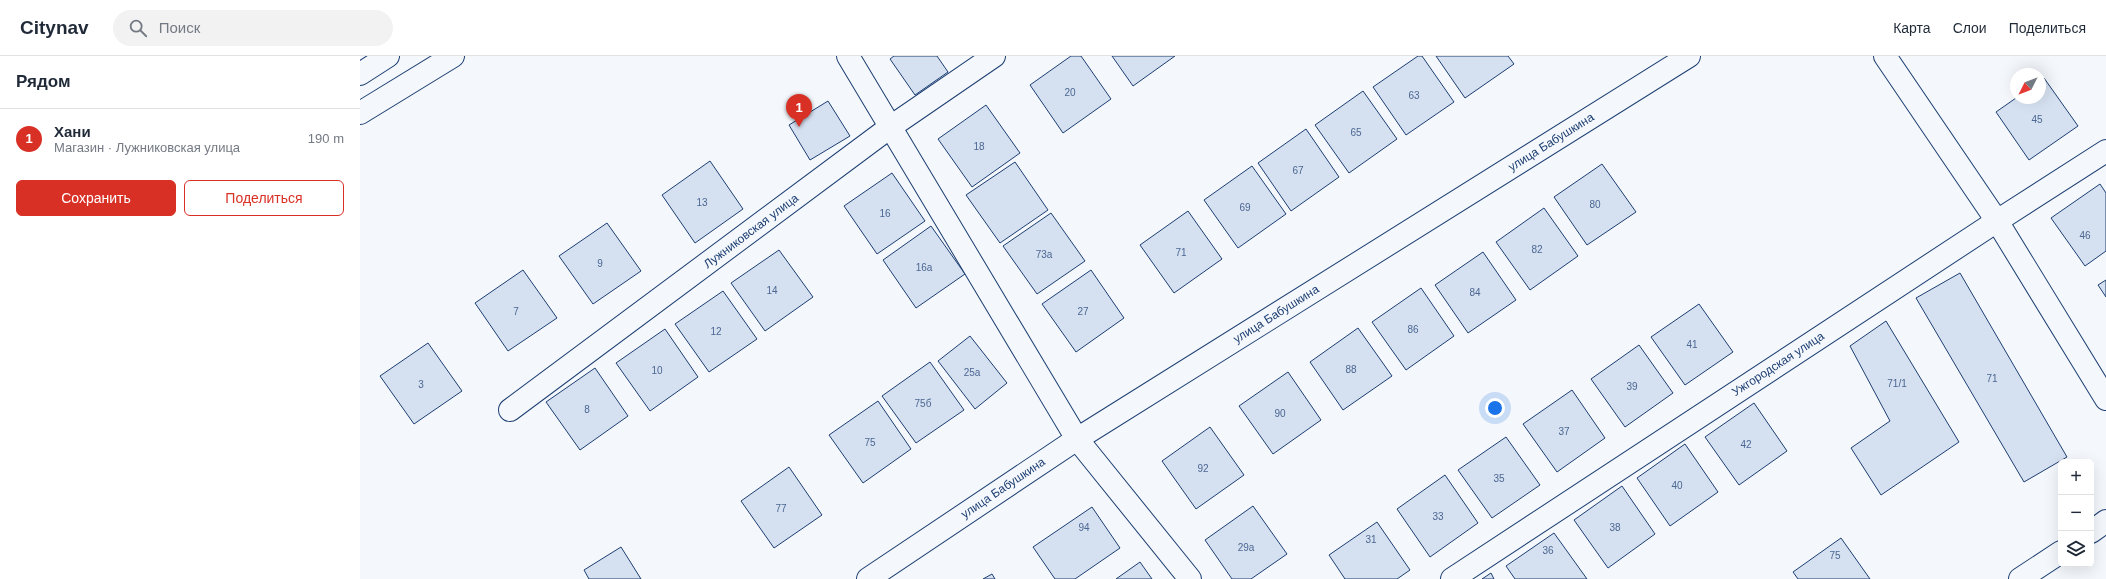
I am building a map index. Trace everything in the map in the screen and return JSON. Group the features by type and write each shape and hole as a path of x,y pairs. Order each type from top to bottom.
{"street":[{"path":"360,74 388,56"},
{"path":"360,112 453,56"},
{"path":"848,56 889,128 1077,439 1190,579"},
{"name":"Лужниковская улица","path":"510,410 889,128 994,56"},
{"name":"улица Бабушкина","path":"868,579 1077,439 1688,56"},
{"path":"1885,56 1997,221 2106,399"},
{"name":"Ужгородская улица","path":"1452,579 1997,221 2106,152"},
{"path":"2092,531 2106,522"},
{"path":"2020,579 2058,554"}],"building":[{"path":"894,56 937,56 948,72 915,95 890,59"},
{"path":"1071,56 1081,56 1111,99 1063,133 1030,85"},
{"path":"1112,56 1175,56 1133,86"},
{"path":"1418,56 1422,56 1454,102 1406,135 1373,87"},
{"path":"1436,56 1508,56 1514,64 1465,98"},
{"path":"2046,81 2078,126 2029,160 1996,112 2010,102 2010,104 2046,104"},
{"path":"1363,91 1397,139 1349,173 1315,125"},
{"path":"828,101 850,136 810,160 789,125"},
{"path":"986,105 1020,153 972,187 938,139"},
{"path":"1306,129 1339,177 1291,211 1258,163"},
{"path":"710,161 743,209 695,243 662,195"},
{"path":"1015,162 1048,210 1000,243 966,195"},
{"path":"1602,164 1636,212 1587,245 1554,197"},
{"path":"1252,166 1286,214 1238,248 1204,200"},
{"path":"892,173 925,221 877,254 844,206"},
{"path":"2100,184 2106,193 2106,251 2085,266 2051,218"},
{"path":"1544,208 1578,256 1530,290 1496,242"},
{"path":"1188,211 1222,259 1174,293 1140,245"},
{"path":"1051,213 1085,261 1037,294 1003,246"},
{"path":"607,223 641,271 593,304 559,256"},
{"path":"931,226 965,274 916,308 883,260"},
{"path":"779,250 813,297 765,331 731,283"},
{"path":"1483,252 1516,300 1468,333 1435,285"},
{"path":"523,270 557,318 508,351 475,303"},
{"path":"1091,270 1124,318 1076,352 1042,304"},
{"path":"1960,273 2067,457 2064,459 2058,459 2058,462 2024,482 1916,298"},
{"path":"2106,280 2106,297 2098,285"},
{"path":"1421,288 1454,336 1406,370 1372,322"},
{"path":"723,291 757,339 709,372 675,324"},
{"path":"1699,304 1733,352 1685,385 1651,337"},
{"path":"1886,321 1959,442 1881,495 1851,448 1890,421 1850,346"},
{"path":"1358,328 1392,376 1343,410 1310,362"},
{"path":"665,329 698,377 650,411 616,363"},
{"path":"970,336 1007,383 975,409 938,361"},
{"path":"428,343 462,391 414,424 380,376"},
{"path":"1639,345 1673,393 1625,427 1591,379"},
{"path":"930,362 964,410 916,443 882,396"},
{"path":"595,368 628,416 580,450 546,402"},
{"path":"1288,372 1321,420 1273,454 1239,406"},
{"path":"1572,390 1605,438 1557,472 1523,424"},
{"path":"878,401 911,449 863,483 829,435"},
{"path":"1754,403 1787,451 1739,485 1705,437"},
{"path":"1210,427 1244,475 1196,509 1162,461"},
{"path":"1506,437 1540,485 1492,518 1458,470"},
{"path":"1685,444 1718,492 1670,526 1637,478"},
{"path":"789,467 822,515 774,548 741,501"},
{"path":"1445,475 1478,523 1430,557 1397,509"},
{"path":"1622,486 1655,534 1608,568 1574,520"},
{"path":"1253,506 1287,554 1251,579 1232,579 1205,540"},
{"path":"1092,507 1120,548 1075,579 1055,579 1033,547"},
{"path":"1377,522 1410,570 1397,579 1345,579 1329,555"},
{"path":"1554,533 1587,579 1515,579 1506,566"},
{"path":"1841,538 1870,579 1798,579 1793,572"},
{"path":"621,547 641,579 589,579 584,570"},
{"path":"1140,562 1152,579 1116,579"},
{"path":"1491,573 1494,579 1482,579"},
{"path":"992,574 995,579 983,579"}],"place":[{"name":"Хани","path":"799,127"}]}
